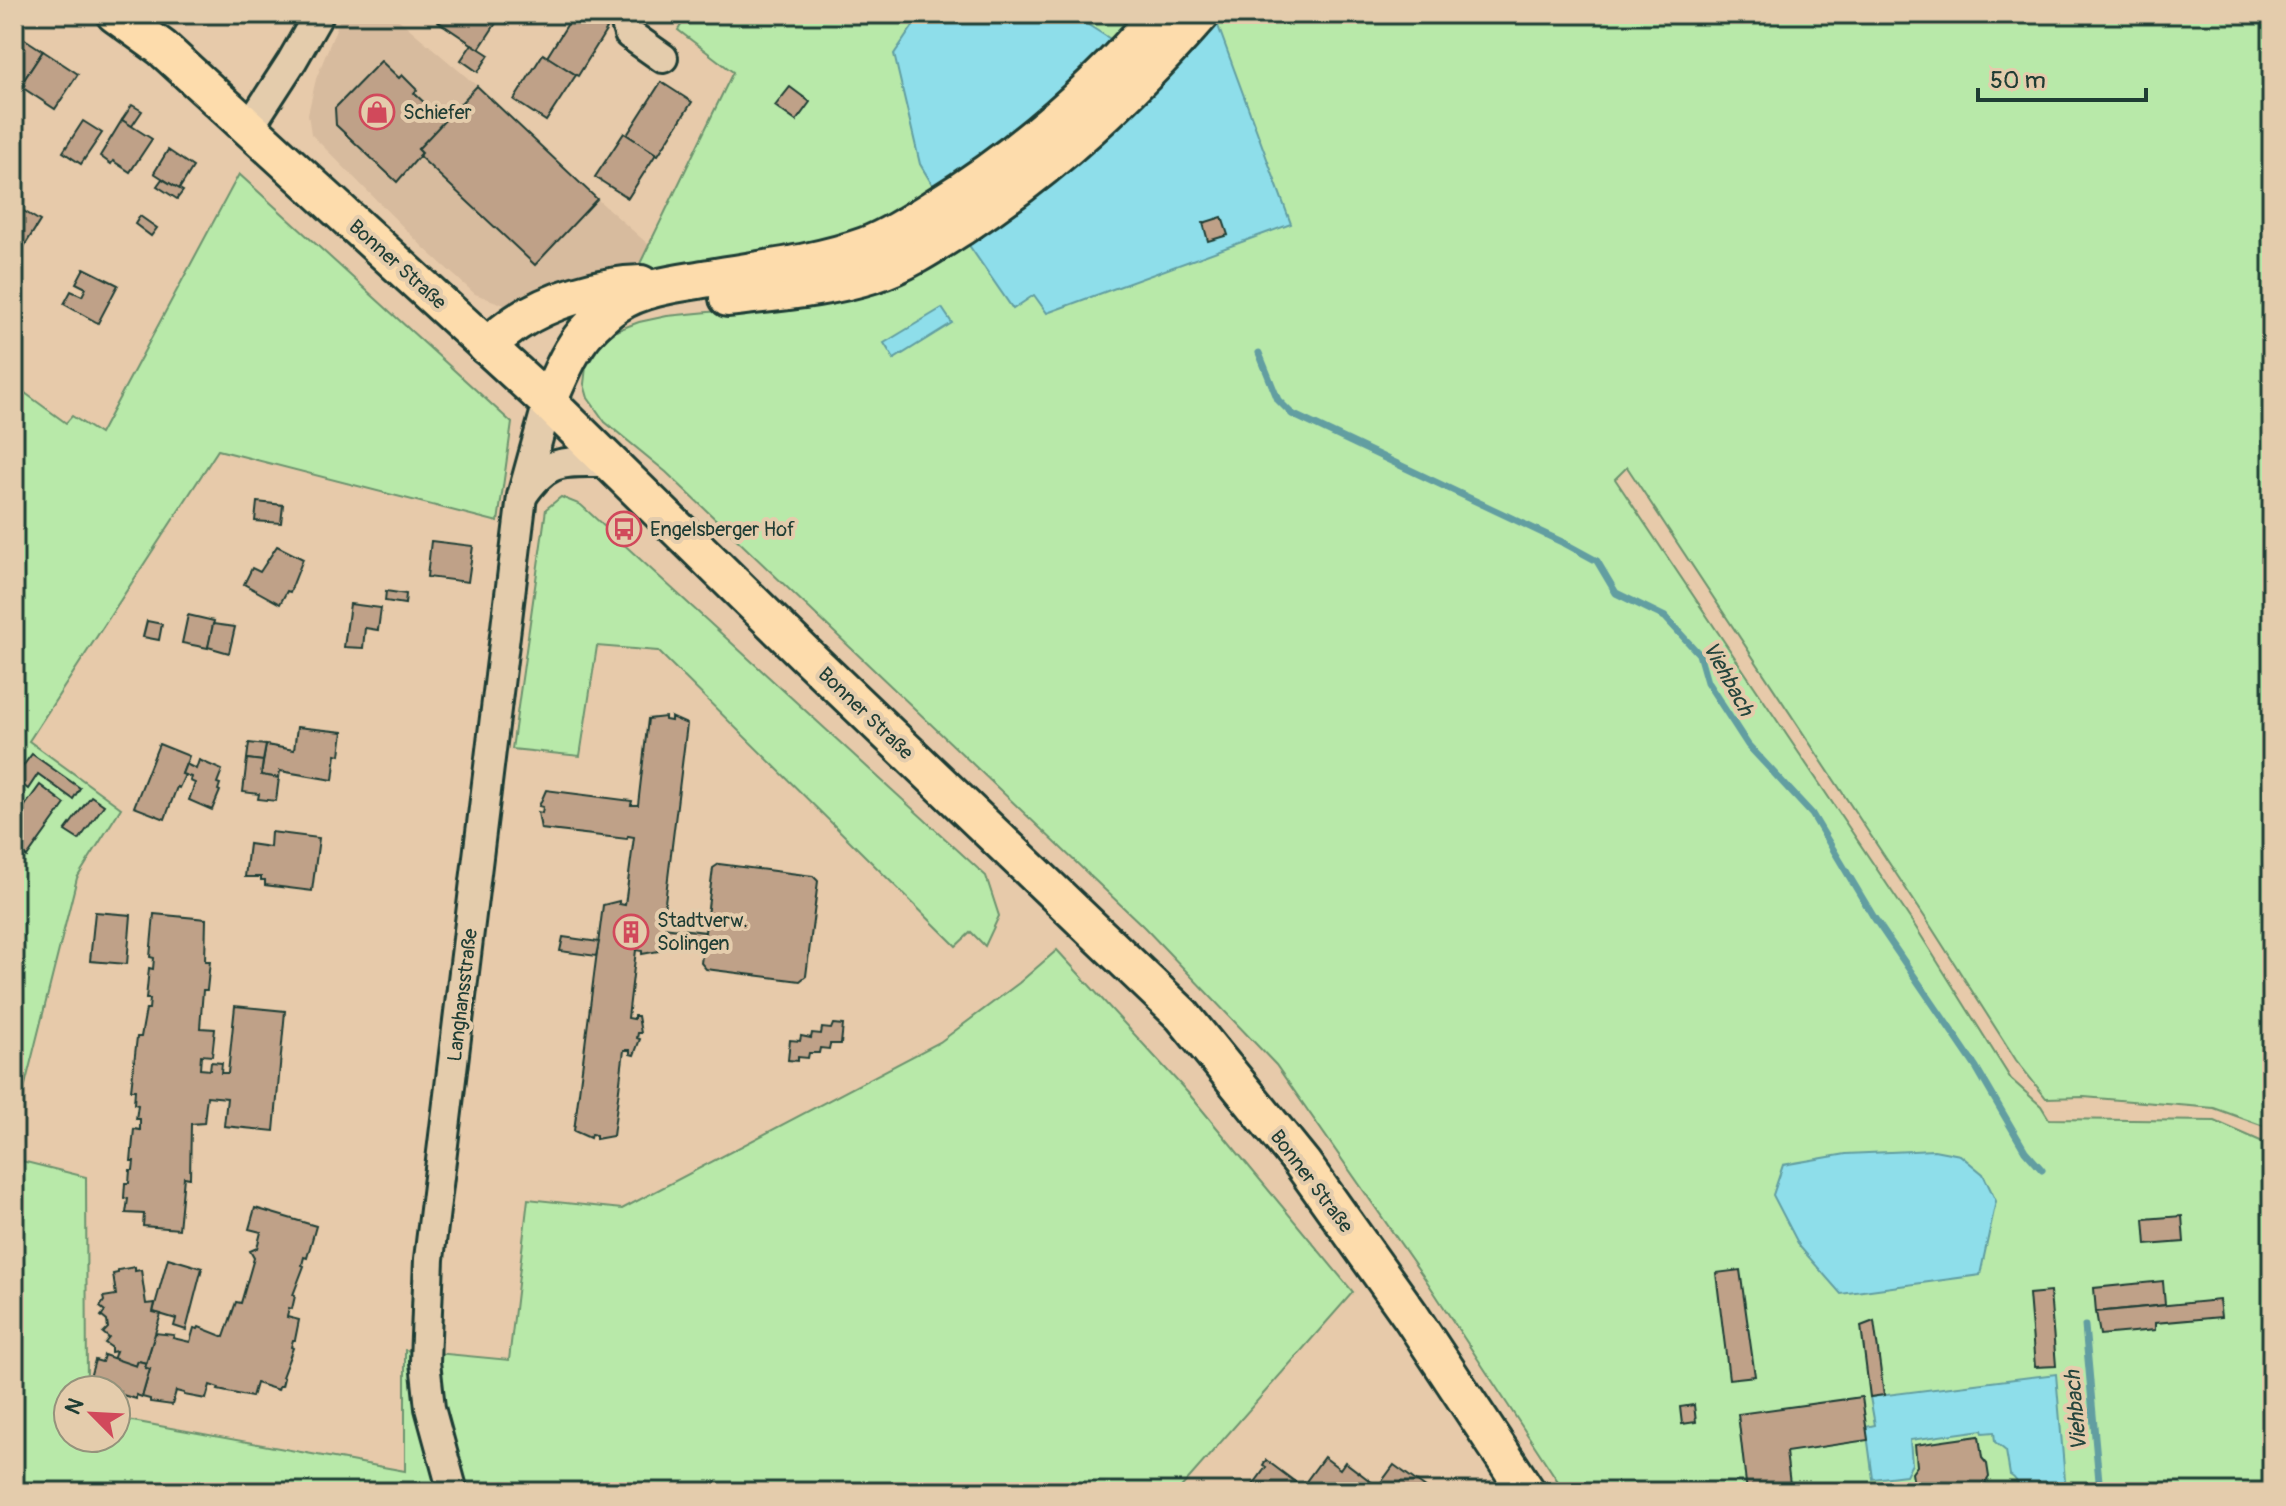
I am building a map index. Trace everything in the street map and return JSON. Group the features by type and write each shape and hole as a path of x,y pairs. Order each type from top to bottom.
{"main road":[{"name":"Bonner Straße","path":"115,14 162,48 548,402 805,654 1182,1015 1302,1163 1410,1315 1527,1492"},
{"path":"597,321 668,304 813,288 874,274 1042,130 1113,64 1159,14"},
{"path":"548,402 571,353 597,321 618,303 682,282 808,262 865,246 910,240 1000,201 1090,129 1137,85 1201,14"},
{"path":"486,346 517,322 594,291 632,284 682,282"}],"street":[{"path":"248,129 319,14"},
{"path":"623,14 629,34 663,58"},
{"name":"Langhansstraße","path":"453,1492 430,1408 425,1362 429,1259 522,496 548,402"},
{"path":"522,496 536,477 557,464 608,462"}],"shaded area":[{"path":"342,14 392,14 476,85 649,245 635,274 518,310 475,294 424,248 311,134 308,114 316,79"}],"green space":[{"path":"688,14 1137,14 1084,64 967,163 898,212 824,242 635,274 733,72 678,30"},
{"path":"1223,14 2272,14 2272,1129 2214,1108 2084,1097 2046,1098 2016,1060 1627,467 1615,479 1915,926 2011,1079 2041,1106 2049,1119 2215,1121 2272,1146 2272,1492 1565,1492 1428,1283 1276,1065 1144,927 666,472 605,422 588,398 584,384 586,367 603,341 618,330 667,316 782,305 1217,23"},
{"path":"239,174 512,423 498,522 218,450 29,741 121,808 77,878 14,1129 14,385 66,423 72,416 100,434"},
{"path":"561,497 581,505 986,876 999,916 985,946 971,932 956,946 658,651 597,646 580,756 512,749 546,509"},
{"path":"1057,950 1189,1094 1353,1292 1177,1492 14,1492 14,1159 86,1177 87,1374 52,1374 52,1454 132,1454 132,1421 405,1471 405,1350 509,1360 528,1199 622,1209 940,1042 1019,983"}],"water":[{"path":"921,14 1071,14 1112,40 1134,14 1207,14 1217,23 1291,224 1047,313 1034,295 1013,309 966,241 920,164 894,54"},
{"path":"942,308 952,323 894,359 884,343"},
{"path":"1934,1150 1960,1155 1983,1174 1996,1201 1980,1275 1841,1294 1800,1247 1773,1195 1783,1165 1846,1154"},
{"path":"2056,1374 2066,1492 2017,1492 2018,1484 2010,1475 2006,1451 1995,1442 1994,1432 1983,1433 1982,1430 1910,1440 1912,1464 1906,1475 1873,1479 1866,1427 1875,1425 1870,1397"}],"building":[{"path":"427,14 502,14 479,49"},
{"path":"574,14 583,14 607,29 578,76 547,57"},
{"path":"14,32 43,51 20,86 14,82"},
{"path":"472,44 489,55 478,72 461,60"},
{"path":"43,51 78,74 55,109 20,86"},
{"path":"543,54 576,75 546,121 514,100"},
{"path":"381,61 399,78 402,75 417,90 414,93 445,122 418,149 422,153 397,182 336,125 335,108"},
{"path":"661,82 692,102 658,155 627,135"},
{"path":"477,86 597,199 535,265 419,156 422,153 418,149"},
{"path":"790,87 810,102 796,121 775,106"},
{"path":"132,105 142,111 132,126 122,120"},
{"path":"122,120 152,139 130,172 100,156"},
{"path":"83,121 102,133 81,164 63,152"},
{"path":"624,133 656,154 628,198 595,177"},
{"path":"168,150 193,167 179,189 154,173"},
{"path":"162,179 183,191 177,199 157,186"},
{"path":"22,210 40,221 20,253 14,249 14,222"},
{"path":"140,216 157,228 151,236 135,224"},
{"path":"1222,217 1228,235 1208,241 1203,223"},
{"path":"84,268 118,285 98,323 64,304 71,291 82,296 86,288 76,283"},
{"path":"257,502 283,505 281,523 255,521"},
{"path":"431,541 473,546 468,582 427,577"},
{"path":"277,546 303,559 290,592 287,591 280,604 244,584 252,568 260,572"},
{"path":"386,591 406,594 405,604 385,601"},
{"path":"350,604 381,608 378,630 365,628 363,648 344,647"},
{"path":"188,615 214,621 208,648 182,643"},
{"path":"147,621 162,624 159,640 143,637"},
{"path":"213,624 235,627 229,653 208,647"},
{"name":"Stadtverw. Solingen","path":"665,717 665,720 671,721 671,717 687,724 659,951 642,954 642,951 636,950 628,1018 638,1016 641,1033 637,1038 640,1039 634,1055 630,1054 630,1050 624,1050 613,1136 596,1139 596,1135 591,1134 590,1138 574,1131 603,905 619,901 619,904 625,905 634,837 628,836 627,839 541,829 538,812 542,813 543,807 539,806 546,790 632,801 631,805 638,805 648,719"},
{"path":"297,727 343,732 333,780 280,771 279,778 261,775 266,745 294,750"},
{"path":"249,743 266,745 263,761 247,759"},
{"path":"159,744 189,756 182,774 185,775 165,819 134,807"},
{"path":"32,754 80,788 73,799 38,774 28,789 14,778"},
{"path":"247,759 263,761 261,775 279,778 276,801 258,799 259,794 243,792"},
{"path":"199,760 222,770 217,783 220,784 220,791 212,810 189,800 195,783 190,781 191,777 182,774 186,764 196,769"},
{"path":"40,785 65,804 27,857 14,847 14,821"},
{"path":"91,796 104,805 79,840 65,831"},
{"path":"271,832 319,838 312,891 265,885 261,877 245,877 249,844 270,847"},
{"path":"719,864 813,876 818,881 806,976 800,981 706,969 701,963 713,868"},
{"path":"95,912 131,915 127,964 90,961"},
{"path":"154,914 206,919 205,961 210,961 207,990 203,990 200,1028 215,1029 212,1056 201,1055 200,1069 210,1070 211,1062 222,1063 221,1073 228,1073 235,1006 285,1011 274,1131 224,1126 227,1098 207,1096 204,1123 191,1124 190,1178 184,1177 179,1229 143,1226 144,1214 126,1213 128,1199 124,1198 125,1183 129,1183 130,1170 133,1170 134,1129 140,1130 140,1119 136,1119 138,1105 134,1104 135,1090 131,1090 137,1037 141,1037 146,1009 149,1009 150,999 146,999 149,968 153,969 154,958 150,957"},
{"path":"663,927 705,932 704,943 661,938"},
{"path":"563,937 599,942 596,956 560,951"},
{"path":"833,1024 843,1025 841,1044 830,1044 829,1049 820,1048 819,1053 809,1053 808,1058 788,1060 790,1040 800,1041 801,1036 811,1038 812,1033 821,1034 822,1028 831,1029"},
{"path":"255,1208 316,1226 287,1317 299,1320 282,1386 278,1390 256,1383 252,1397 218,1390 210,1385 206,1399 176,1391 172,1405 150,1402 150,1399 142,1397 150,1369 145,1368 155,1333 174,1335 173,1338 190,1342 194,1328 199,1327 224,1337 236,1302 241,1303 254,1258 250,1251 257,1248 261,1232 249,1229"},
{"path":"2182,1216 2184,1242 2146,1245 2144,1219"},
{"path":"168,1258 202,1268 186,1330 174,1326 176,1319 153,1312"},
{"path":"135,1267 135,1271 141,1270 146,1304 155,1303 153,1312 161,1314 146,1363 138,1361 136,1366 113,1360 116,1351 111,1352 111,1347 105,1343 109,1338 103,1333 108,1328 107,1321 101,1316 105,1311 100,1307 103,1297 116,1295 113,1274"},
{"path":"1740,1270 1755,1376 1729,1379 1716,1273"},
{"path":"2163,1281 2165,1305 2096,1312 2094,1288"},
{"path":"2050,1292 2056,1366 2035,1367 2029,1294"},
{"path":"2219,1300 2221,1317 2155,1323 2155,1330 2100,1335 2096,1312"},
{"path":"1874,1321 1884,1395 1870,1397 1861,1326"},
{"path":"104,1355 136,1366 138,1361 146,1363 145,1368 150,1369 142,1397 136,1395 136,1399 132,1398 132,1374 91,1374 95,1360 102,1362"},
{"path":"1862,1397 1868,1440 1786,1452 1791,1492 1747,1492 1738,1414"},
{"path":"1694,1405 1696,1422 1682,1424 1680,1407"},
{"path":"1979,1436 1989,1477 1984,1485 1985,1492 1920,1492 1914,1486 1912,1473 1917,1466 1915,1445"},
{"path":"1324,1457 1340,1469 1345,1462 1378,1487 1374,1492 1330,1492 1325,1489 1323,1492 1310,1492 1302,1487"},
{"path":"1266,1460 1310,1492 1248,1492 1266,1467 1263,1465"},
{"path":"1394,1465 1430,1491 1374,1492"}],"waterway":[{"name":"Viehbach","path":"1259,353 1278,400 1292,414 1564,543 1597,561 1616,593 1665,617 1699,654 1707,682 1748,745 1812,814 1873,916 1976,1067 2025,1151 2042,1170"},
{"name":"Viehbach","path":"2085,1326 2100,1492"}],"place":[{"name":"Schiefer","path":"377,112"},
{"name":"Engelsberger Hof","path":"624,529"},
{"name":"Stadtverw. Solingen","path":"631,932"}]}
